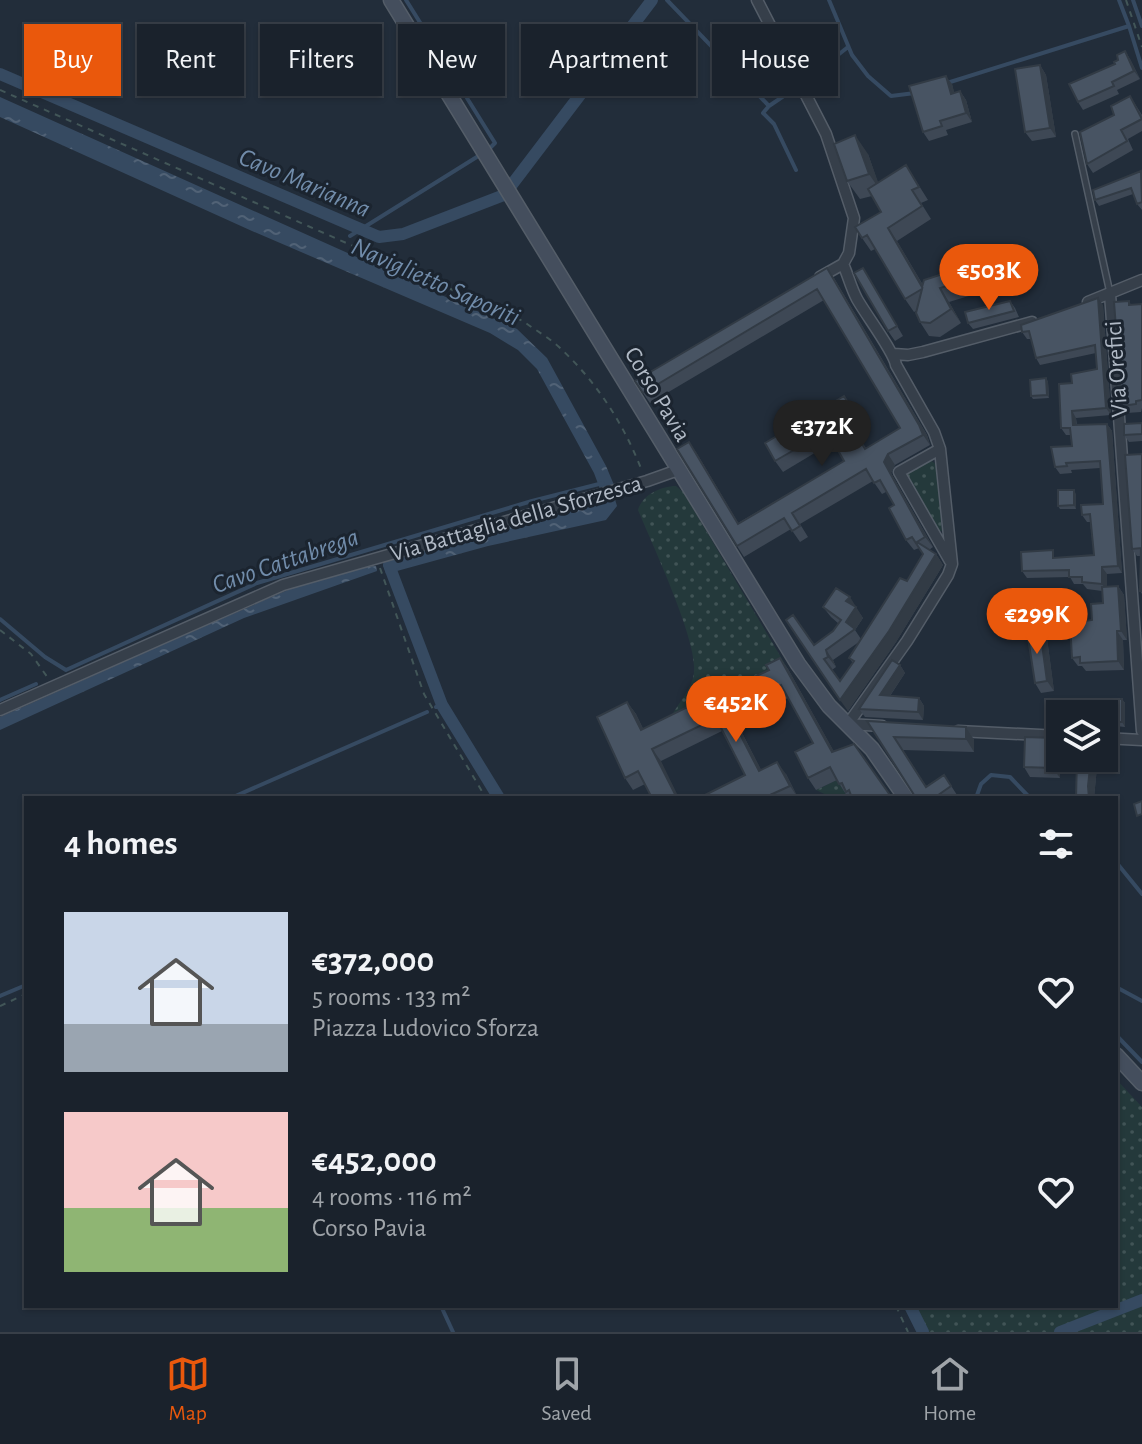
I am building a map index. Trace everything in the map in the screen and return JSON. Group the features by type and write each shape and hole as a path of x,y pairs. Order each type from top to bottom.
{"main road":[{"name":"Corso Pavia","path":"391,0 798,664 829,706 872,749 905,796"},
{"path":"1118,1057 1142,1083"}],"street":[{"path":"757,0 826,134 854,218 849,253 843,264 803,287"},
{"path":"843,264 855,295 884,345 894,354 896,365 934,432 940,449 952,564 907,641 848,724"},
{"path":"1073,308 1142,280"},
{"name":"Via Orefici","path":"1110,294 1142,731"},
{"path":"894,354 923,352 1046,317"},
{"path":"629,390 643,382"},
{"path":"940,449 899,472 952,564"},
{"name":"Via Battaglia della Sforzesca","path":"0,710 283,585 678,470"},
{"path":"848,724 891,727"},
{"path":"948,730 1046,735"},
{"path":"1118,739 1142,740"}],"lane":[{"path":"1075,134 1110,294"}],"path":[{"path":"1126,0 1142,47"},
{"path":"0,90 523,321 556,345 584,372 633,447 647,481"},
{"path":"379,565 424,694 485,796"},
{"path":"0,630 31,654 43,667 52,686"},
{"path":"0,1006 24,995"},
{"path":"897,1308 908,1332"}],"green space":[{"path":"930,460 937,465 942,531 938,531 905,476 905,472"},
{"path":"676,486 683,492 788,669 672,715 692,682 693,656 672,591 638,510 653,492"},
{"path":"839,779 851,796 829,796 816,790"},
{"path":"1118,1081 1142,1107 1142,1332 927,1332 915,1308 1118,1308"}],"water":[{"path":"0,97 517,329 547,358 614,485 600,489 537,369 518,350 490,333 252,231 0,117"},
{"path":"613,493 617,506 606,520 488,546 386,574 383,564 394,556 603,502 604,496"},
{"path":"376,566 377,571 244,618 0,730 0,717 181,636 307,582"}],"building":[{"path":"1125,51 1134,71 1112,82 1114,86 1078,102 1069,84 1115,64 1117,55"},
{"path":"1040,65 1050,128 1025,132 1015,69"},
{"path":"946,76 951,94 960,91 966,113 940,121 942,126 923,132 909,86"},
{"path":"1130,96 1142,119 1121,130 1127,141 1087,164 1080,132 1114,115 1111,106"},
{"path":"855,135 869,174 847,181 834,144"},
{"path":"906,165 919,187 912,190 922,206 888,228 922,287 924,280 958,269 963,281 940,288 951,309 930,323 920,322 916,313 922,289 905,299 867,235 862,238 855,227 881,212 868,189"},
{"path":"1141,171 1142,202 1137,204 1131,188 1095,200 1093,190"},
{"path":"827,268 923,435 888,454 884,462 925,537 917,542 936,554 889,631 840,700 786,620 793,615 814,645 833,631 841,620 823,607 836,588 850,597 846,601 856,607 846,622 855,629 826,650 828,657 824,659 840,681 854,661 849,658 900,578 907,581 923,554 912,537 906,540 889,508 894,505 880,480 874,483 866,469 792,513 800,526 792,531 784,518 737,546 677,449 689,442 738,524 844,461 827,431 775,461 765,443 844,396 855,414 847,419 865,449 900,428 817,289 643,393 635,381"},
{"path":"863,268 897,326 888,331 854,273"},
{"path":"1098,298 1106,408 1072,411 1073,425 1107,424 1118,566 1102,567 1102,584 1082,582 1082,577 1069,577 1069,570 1022,571 1021,552 1053,550 1053,558 1094,555 1090,514 1082,515 1081,505 1103,504 1100,461 1066,463 1067,466 1055,467 1051,447 1072,446 1070,428 1061,428 1059,384 1072,383 1071,374 1097,369 1095,345 1036,358 1029,331 1022,332 1021,325"},
{"path":"1010,301 1014,311 968,323 965,312"},
{"path":"1129,301 1129,305 1142,304 1142,400 1122,406 1114,302"},
{"path":"1046,378 1047,395 1031,396 1030,380"},
{"path":"1142,423 1142,434 1124,435 1124,424"},
{"path":"1142,454 1142,591 1140,591 1141,548 1132,549 1125,455"},
{"path":"1058,490 1074,490 1074,505 1058,506"},
{"path":"1118,586 1121,631 1117,631 1118,661 1080,663 1080,657 1072,658 1070,623 1092,620 1091,604 1103,603 1102,587"},
{"path":"1040,629 1047,681 1035,683 1027,631"},
{"path":"780,658 832,752 854,744 891,796 851,796 842,783 839,784 830,767 808,778 795,752 813,743 781,685 728,711 759,771 777,762 790,786 771,796 703,796 745,775 716,718 652,749 676,796 651,796 638,771 625,778 597,717 627,702 641,730 710,696 709,693 722,686 725,691 769,670 766,665"},
{"path":"892,660 900,665 880,695 919,698 918,712 859,709"},
{"path":"1122,699 1122,722 1118,722 1118,700 1106,700"},
{"path":"867,721 966,727 966,739 894,737 926,787 944,775 951,786 937,796 915,796"},
{"path":"1025,737 1046,738 1046,768 1024,767"},
{"path":"1077,772 1090,772 1089,796 1076,796"},
{"path":"1142,801 1142,814 1137,816 1134,804"}],"waterway":[{"path":"406,0 495,143 487,151"},
{"name":"Cavo Marianna","path":"0,74 379,237 403,234 504,195 652,0"},
{"path":"667,0 712,47"},
{"path":"829,0 852,55 868,76 891,96 915,93"},
{"path":"1119,0 1129,26"},
{"path":"1133,0 1142,26"},
{"path":"947,83 1129,26 1142,68"},
{"path":"838,55 848,47"},
{"path":"759,96 769,106 784,96"},
{"path":"769,106 763,113 774,124 796,170"},
{"path":"350,236 480,155"},
{"name":"Cavo Cattabrega","path":"0,619 45,657 66,670 257,583 532,501 603,483"},
{"name":"Naviglietto Saporiti","path":"395,563 389,565 442,705 498,796"},
{"path":"0,700 36,684"},
{"name":"Naviglietto Saporiti","path":"436,707 442,705"},
{"path":"236,796 427,712"},
{"path":"977,796 981,784 991,775 1010,777 1028,796"},
{"path":"1118,864 1142,894"},
{"path":"0,996 24,986"},
{"path":"1118,988 1142,1001"},
{"path":"1118,1037 1142,1062"},
{"path":"1060,1332 1142,1300"},
{"path":"442,1308 453,1332"},
{"name":"Naviglietto Saporiti","path":"911,1308 923,1332"}]}
